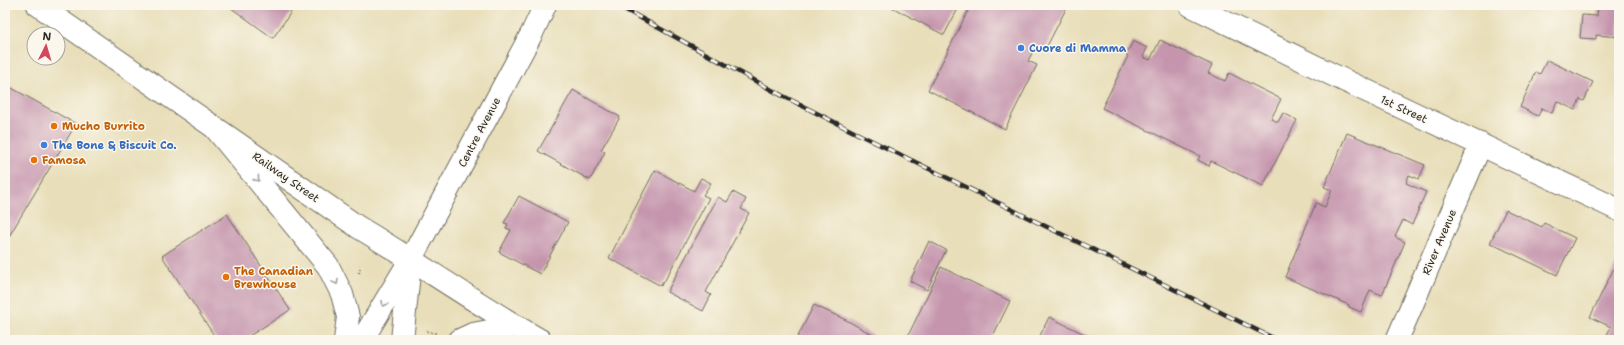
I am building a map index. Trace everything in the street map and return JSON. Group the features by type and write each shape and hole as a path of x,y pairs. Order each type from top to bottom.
{"street":[{"name":"Railway Street","path":"38,5 358,227 411,259 515,326 540,340"},
{"name":"Centre Avenue","path":"362,340 411,259 532,34 545,5"},
{"name":"1st Street","path":"1190,5 1452,132 1481,144 1619,210"},
{"path":"215,128 328,266 342,294 348,317 345,340"},
{"name":"River Avenue","path":"1397,340 1481,144"},
{"name":"Centre Avenue","path":"402,340 411,259"},
{"path":"451,334 473,334 515,326"}],"path":[{"path":"423,329 438,335 451,334"}],"building":[{"path":"227,5 296,5 273,38"},
{"path":"888,5 960,5 944,35"},
{"path":"971,5 1068,5 1045,50 1036,45 1028,61 1037,65 1005,129 928,90"},
{"path":"1598,5 1619,5 1619,37 1596,35 1596,39 1580,38 1582,15 1597,16"},
{"path":"1160,40 1212,65 1208,73 1225,81 1229,73 1281,99 1271,119 1278,122 1283,113 1297,120 1263,186 1211,161 1209,166 1198,160 1200,156 1102,108 1128,56 1126,55 1133,41 1147,48 1143,57 1150,60"},
{"path":"1547,60 1593,82 1584,101 1580,99 1575,110 1557,101 1552,113 1542,108 1538,116 1520,107 1536,72 1540,74"},
{"path":"10,87 76,124 5,243 5,94"},
{"path":"573,90 620,117 601,150 605,152 590,180 538,151"},
{"path":"1347,133 1425,165 1419,179 1409,175 1406,183 1426,192 1412,225 1403,220 1395,237 1405,242 1382,295 1370,290 1361,312 1349,307 1349,305 1285,277 1316,203 1325,207 1332,190 1324,187"},
{"path":"655,170 694,191 701,178 711,183 703,195 709,198 661,286 609,258"},
{"path":"733,192 746,199 741,209 749,213 706,292 711,295 703,311 667,292 718,197 727,202"},
{"path":"519,196 568,222 540,274 499,252 511,230 506,228 508,224 504,223"},
{"path":"1506,210 1542,227 1544,223 1575,238 1557,275 1490,243"},
{"name":"The Canadian Brewhouse","path":"227,214 290,310 243,340 217,340 162,256"},
{"path":"929,241 946,250 927,290 910,281"},
{"path":"1619,258 1619,340 1604,340 1611,327 1590,317"},
{"path":"941,267 1010,301 991,340 906,340"},
{"path":"814,305 846,320 882,340 796,340"},
{"path":"1049,317 1097,340 1038,340"}],"railway":[{"path":"617,5 781,95 1277,340"}],"place":[{"name":"Cuore di Mamma","path":"1021,48"},
{"name":"Mucho Burrito","path":"54,126"},
{"name":"The Bone & Biscuit Co.","path":"44,145"},
{"name":"Famosa","path":"34,160"},
{"name":"The Canadian Brewhouse","path":"226,277"}]}
